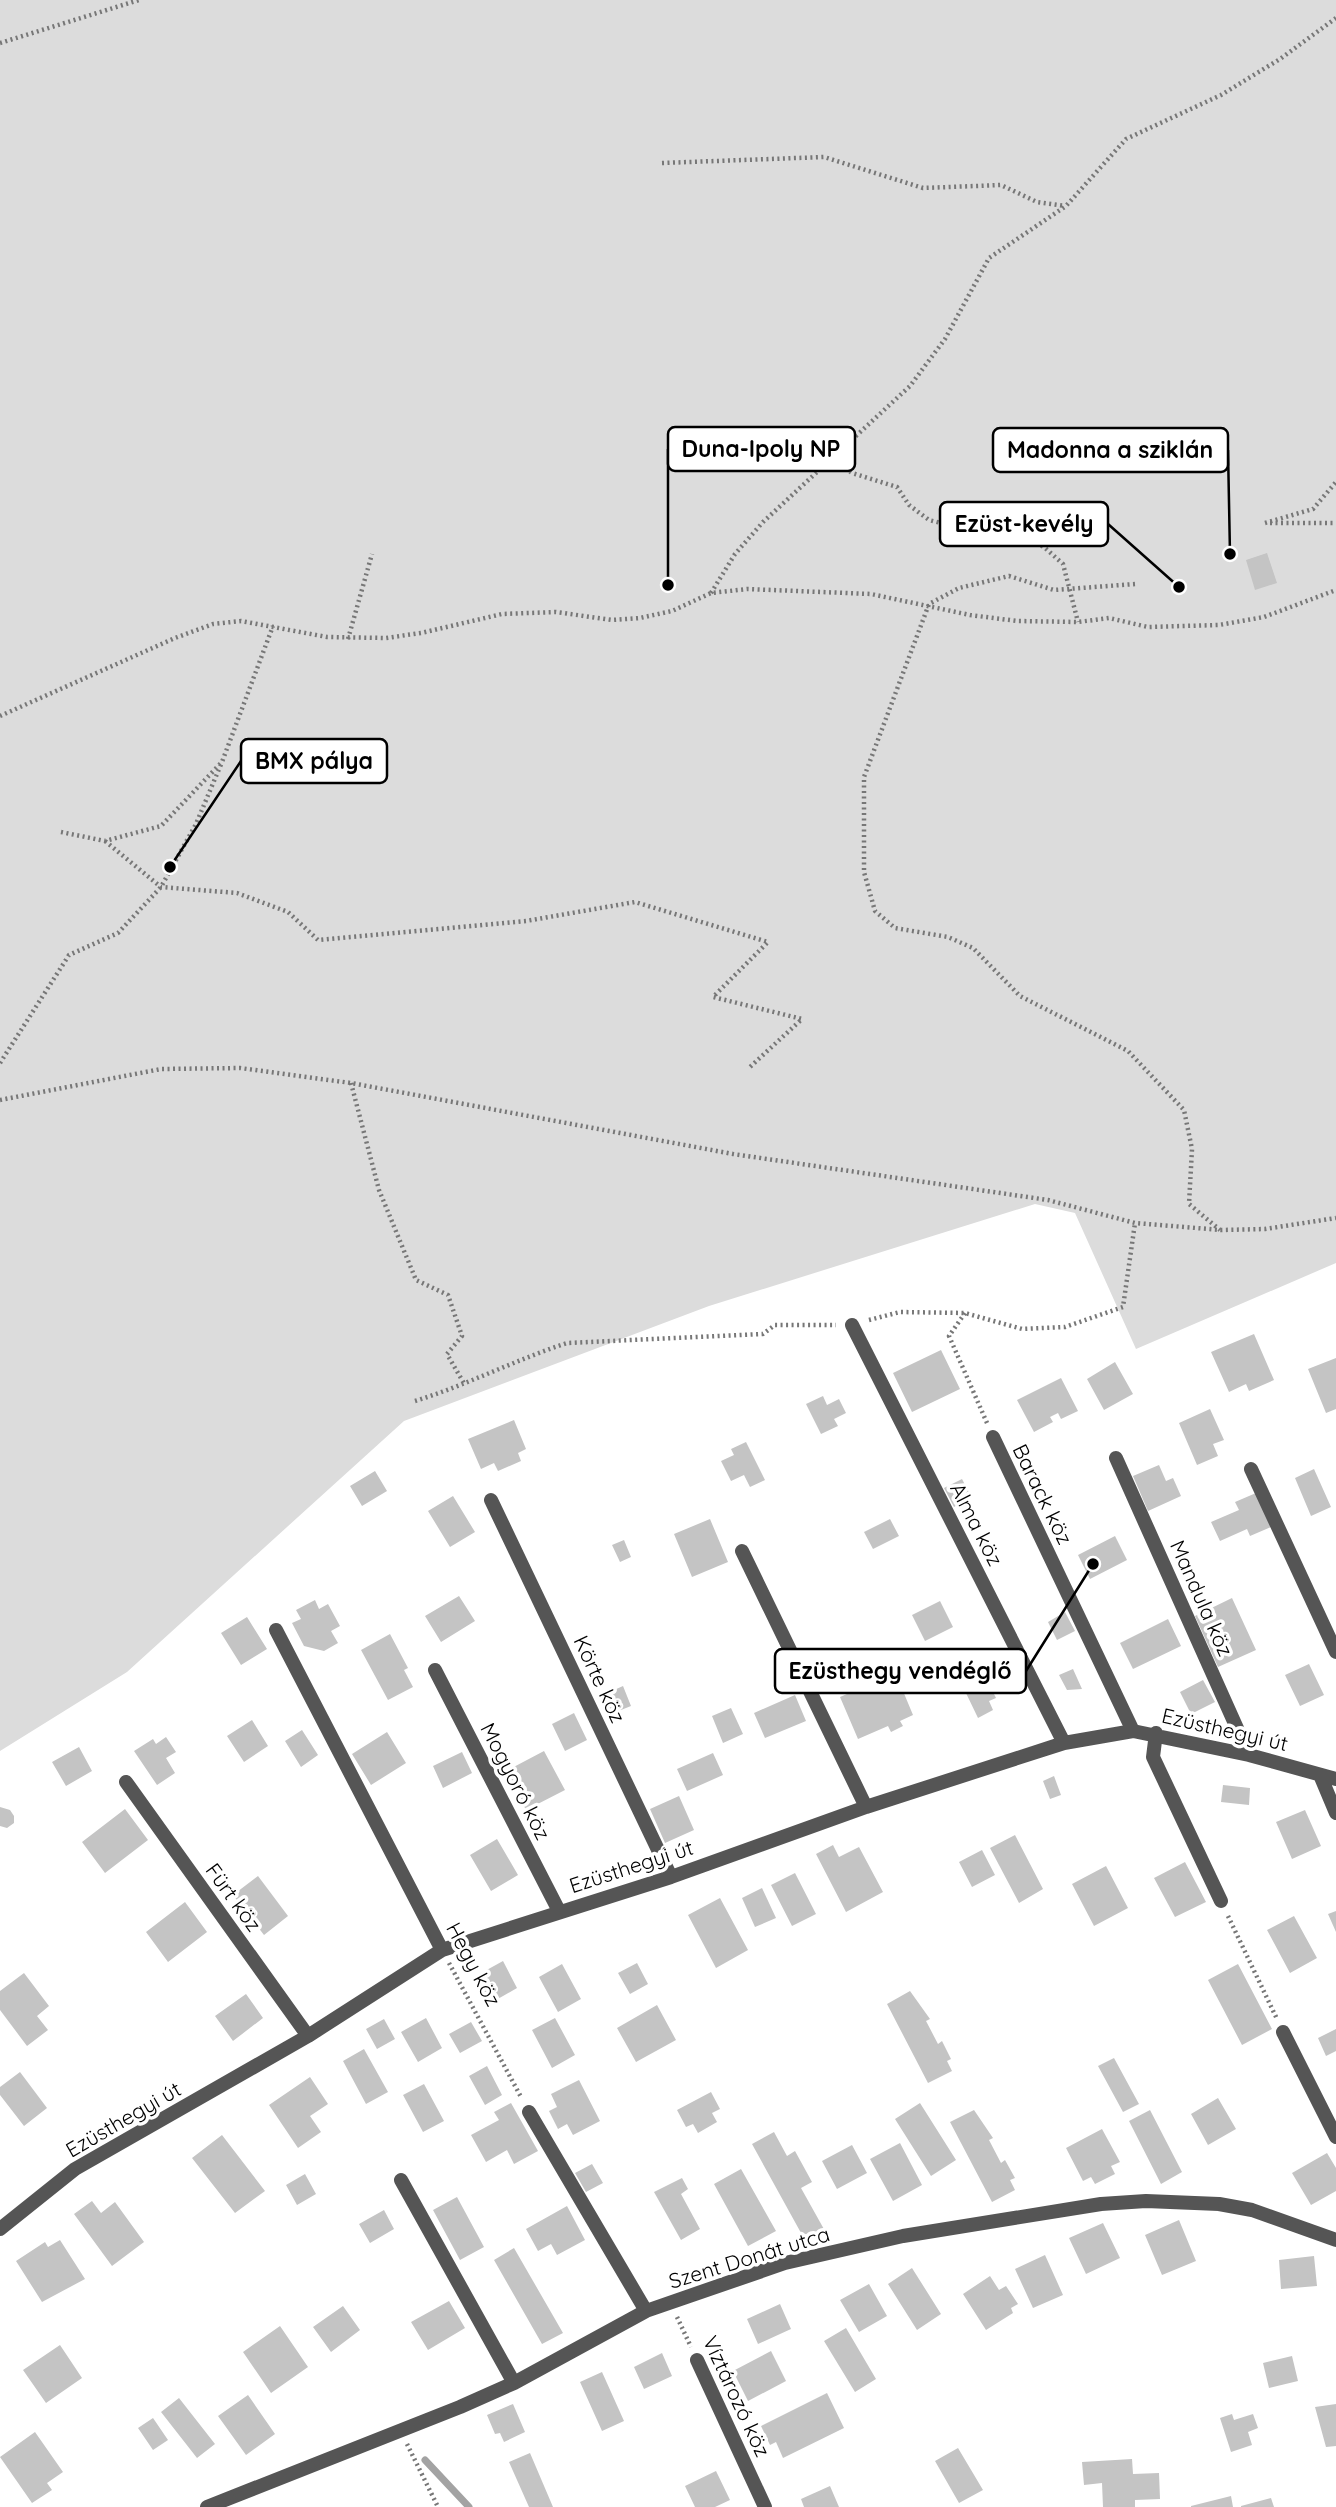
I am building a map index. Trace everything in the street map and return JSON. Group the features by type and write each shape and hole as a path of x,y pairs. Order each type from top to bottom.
{"street":[{"name":"Alma köz","path":"852,1325 1064,1743"},
{"name":"Barack köz","path":"993,1437 1133,1731"},
{"name":"Mandula köz","path":"1116,1458 1249,1755"},
{"path":"1251,1469 1336,1652"},
{"name":"Körte köz","path":"491,1500 671,1877"},
{"path":"742,1551 866,1807"},
{"name":"Hegy köz","path":"276,1630 442,1950"},
{"name":"Mogyoró köz","path":"435,1670 559,1911"},
{"name":"Ezüsthegyi út","path":"0,2229 75,2169 308,2036 442,1950 671,1877 866,1807 1064,1743 1133,1731 1156,1733 1336,1779"},
{"path":"1156,1733 1153,1757 1221,1901"},
{"path":"1320,1775 1336,1813"},
{"name":"Fürt köz","path":"125,1782 308,2036"},
{"path":"1283,2032 1336,2137"},
{"path":"529,2112 646,2311"},
{"path":"401,2180 514,2383"},
{"name":"Szent Donát utca","path":"207,2507 514,2383 646,2311 785,2263 903,2236 1101,2204 1146,2201 1219,2204 1252,2210 1336,2240"},
{"name":"Víztározó köz","path":"697,2360 765,2507"}],"path":[{"path":"0,43 139,0"},
{"path":"711,593 734,554 763,522 910,386 945,339 989,258 1066,206 1126,139 1221,95 1280,60 1336,18"},
{"path":"662,163 824,157 923,188 1001,185 1037,202 1066,206"},
{"path":"832,458 852,473 897,487 909,505 929,520 960,528 990,524 1019,534 1044,547 1063,564 1078,622"},
{"path":"1336,482 1313,509 1265,523 1336,523"},
{"path":"348,639 372,554"},
{"path":"1135,584 1069,589 1036,587 1009,576 959,588 929,604 864,777 864,872 875,911 895,928 948,937 973,948 1020,996 1128,1051 1184,1110 1192,1149 1189,1203 1221,1230"},
{"path":"0,716 213,624 240,621 304,634 348,639 421,633 516,613 639,618 671,611 711,593 747,589 847,591 929,604 970,615 1017,621 1078,622 1121,619 1148,627 1234,624 1289,608 1336,590"},
{"path":"0,1063 69,955 118,933 161,887 196,824 272,626"},
{"path":"61,832 105,841 161,826 222,762"},
{"path":"105,841 161,887 237,893 288,912 318,940 526,921 635,902 768,942 713,997 802,1019 750,1067"},
{"path":"0,1100 161,1069 240,1068 351,1083 733,1154 1048,1200 1135,1223 1221,1230 1265,1229 1336,1218"},
{"path":"351,1083 379,1190 416,1280 448,1295 462,1336 447,1354 465,1385"},
{"path":"415,1401 465,1385 537,1353 567,1343 763,1334 775,1325 852,1325 900,1312 965,1313 1022,1329 1065,1327 1123,1307 1135,1223"},
{"name":"Barack köz","path":"965,1313 949,1336 993,1437"},
{"path":"1221,1901 1283,2032"},
{"name":"Hegy köz","path":"442,1950 529,2112"},
{"name":"Víztározó köz","path":"671,2304 697,2360"},
{"path":"400,2431 438,2507"}],"shaded area":[{"path":"0,0 1336,0 1336,1263 1136,1349 1075,1213 1035,1204 709,1306 404,1421 127,1672 0,1751"}],"building":[{"path":"1267,553 1277,583 1255,590 1246,560"},
{"path":"1254,1334 1274,1380 1249,1391 1246,1384 1229,1392 1211,1352"},
{"path":"941,1350 960,1389 912,1412 893,1373"},
{"path":"1336,1358 1336,1409 1326,1413 1308,1369"},
{"path":"1115,1362 1133,1394 1104,1410 1087,1379"},
{"path":"1061,1378 1078,1411 1061,1419 1058,1413 1050,1417 1053,1422 1034,1432 1017,1400"},
{"path":"823,1396 827,1405 839,1399 846,1413 834,1419 838,1426 821,1434 806,1404"},
{"path":"1210,1409 1224,1440 1213,1444 1218,1456 1197,1465 1179,1423"},
{"path":"514,1420 526,1449 518,1453 521,1461 498,1471 494,1463 481,1469 468,1439"},
{"path":"746,1442 765,1480 750,1487 744,1475 731,1481 721,1461 734,1455 731,1449"},
{"path":"1159,1465 1166,1481 1173,1478 1181,1496 1148,1511 1133,1476"},
{"path":"1314,1469 1331,1507 1311,1516 1295,1478"},
{"path":"375,1471 387,1491 362,1506 350,1486"},
{"path":"962,1479 972,1498 954,1507 944,1488"},
{"path":"1256,1493 1271,1527 1250,1536 1247,1529 1220,1541 1211,1522 1239,1510 1235,1502"},
{"path":"453,1496 475,1532 450,1547 428,1511"},
{"path":"710,1519 728,1562 692,1577 674,1534"},
{"path":"890,1519 899,1536 873,1549 864,1532"},
{"path":"1115,1536 1127,1560 1090,1579 1078,1555"},
{"path":"624,1540 631,1557 620,1562 612,1545"},
{"path":"459,1596 475,1621 441,1642 425,1616"},
{"path":"1232,1598 1256,1650 1218,1667 1195,1616"},
{"path":"315,1600 319,1609 328,1604 340,1626 331,1631 338,1643 324,1651 304,1646 292,1623 301,1619 296,1610"},
{"path":"940,1601 953,1627 925,1641 912,1615"},
{"path":"1065,1612 1075,1631 1057,1640 1048,1622"},
{"path":"247,1617 267,1649 241,1665 221,1633"},
{"path":"1168,1619 1181,1646 1133,1669 1120,1643"},
{"path":"390,1634 408,1668 404,1670 413,1687 388,1700 361,1650"},
{"path":"1309,1664 1324,1695 1300,1706 1285,1675"},
{"path":"1073,1669 1082,1689 1067,1690 1059,1675"},
{"path":"898,1679 913,1715 900,1721 903,1726 891,1732 888,1726 858,1739 840,1697 870,1684 873,1690"},
{"path":"987,1680 996,1698 989,1701 993,1710 978,1718 965,1691"},
{"path":"1203,1680 1215,1702 1191,1714 1180,1692"},
{"path":"623,1686 631,1706 611,1714 603,1695"},
{"path":"795,1695 806,1721 765,1738 754,1713"},
{"path":"731,1708 743,1734 723,1743 712,1716"},
{"path":"574,1713 587,1740 565,1751 552,1724"},
{"path":"252,1720 268,1746 244,1762 227,1736"},
{"path":"302,1730 318,1755 301,1767 285,1741"},
{"path":"387,1732 406,1763 371,1785 352,1754"},
{"path":"166,1737 176,1752 166,1758 175,1773 157,1785 134,1751 153,1739 156,1744"},
{"path":"79,1747 92,1771 66,1786 52,1762"},
{"path":"544,1751 565,1790 526,1810 506,1771"},
{"path":"462,1752 472,1773 443,1788 433,1766"},
{"path":"713,1753 723,1775 687,1791 677,1769"},
{"path":"1054,1776 1061,1795 1050,1799 1043,1781"},
{"path":"1223,1785 1250,1788 1249,1805 1221,1802"},
{"path":"679,1796 694,1830 665,1843 650,1809"},
{"path":"0,1807 10,1810 14,1816 14,1823 7,1828 0,1826"},
{"path":"125,1809 148,1840 105,1873 82,1842"},
{"path":"1305,1810 1321,1846 1292,1859 1276,1822"},
{"path":"1015,1835 1043,1889 1019,1903 990,1848"},
{"path":"497,1839 518,1875 491,1891 470,1855"},
{"path":"833,1845 839,1857 859,1847 883,1892 846,1912 816,1854"},
{"path":"982,1850 995,1875 972,1887 959,1862"},
{"path":"1185,1862 1206,1902 1175,1917 1154,1878"},
{"path":"1106,1866 1128,1908 1094,1926 1072,1884"},
{"path":"795,1873 816,1914 792,1926 771,1885"},
{"path":"258,1876 288,1916 264,1935 233,1895"},
{"path":"762,1888 776,1918 755,1927 742,1898"},
{"path":"720,1898 748,1950 716,1968 688,1915"},
{"path":"185,1902 207,1932 168,1962 146,1932"},
{"path":"1336,1911 1336,1932 1328,1914"},
{"path":"1294,1916 1317,1958 1290,1973 1267,1930"},
{"path":"503,1961 517,1988 489,2004 474,1977"},
{"path":"637,1963 648,1984 630,1994 618,1973"},
{"path":"562,1964 581,1999 558,2012 539,1977"},
{"path":"1238,1964 1272,2029 1242,2045 1208,1980"},
{"path":"24,1973 49,2006 37,2016 48,2030 27,2046 0,2010 0,1991"},
{"path":"910,1991 930,2019 926,2021 938,2044 942,2041 951,2059 947,2061 952,2071 928,2083 887,2004"},
{"path":"246,1994 263,2018 233,2041 215,2016"},
{"path":"657,2005 676,2040 636,2062 617,2028"},
{"path":"426,2018 442,2048 418,2062 401,2032"},
{"path":"555,2018 575,2055 552,2068 532,2030"},
{"path":"384,2019 395,2039 377,2049 366,2029"},
{"path":"471,2022 482,2041 460,2053 449,2034"},
{"path":"1336,2029 1336,2051 1326,2056 1318,2038"},
{"path":"364,2049 388,2092 366,2104 343,2061"},
{"path":"1114,2058 1139,2104 1123,2112 1098,2066"},
{"path":"487,2066 502,2095 485,2105 469,2076"},
{"path":"20,2072 47,2108 24,2126 0,2095 0,2087"},
{"path":"310,2077 328,2104 310,2116 321,2132 298,2148 269,2105"},
{"path":"579,2080 600,2121 573,2135 567,2124 558,2129 549,2111 557,2107 551,2094"},
{"path":"424,2084 444,2121 423,2132 403,2095"},
{"path":"711,2092 720,2109 712,2113 717,2122 698,2133 693,2124 686,2127 677,2110"},
{"path":"1218,2098 1236,2129 1208,2145 1191,2114"},
{"path":"511,2103 538,2151 514,2164 507,2150 486,2162 471,2135 499,2120 494,2112"},
{"path":"920,2103 956,2160 931,2176 895,2119"},
{"path":"974,2110 993,2138 989,2140 1001,2163 1005,2160 1015,2178 1010,2180 1015,2190 992,2202 950,2122"},
{"path":"1150,2110 1182,2172 1161,2184 1129,2121"},
{"path":"1102,2129 1120,2162 1111,2166 1115,2174 1095,2184 1091,2177 1083,2181 1066,2148"},
{"path":"774,2132 787,2156 795,2151 812,2182 801,2188 825,2231 806,2242 752,2144"},
{"path":"222,2135 265,2191 235,2213 192,2158"},
{"path":"900,2143 922,2185 893,2201 870,2159"},
{"path":"852,2145 867,2173 837,2189 822,2161"},
{"path":"1327,2153 1336,2168 1336,2191 1311,2205 1292,2173"},
{"path":"592,2164 603,2183 586,2192 575,2173"},
{"path":"741,2169 776,2231 748,2246 714,2184"},
{"path":"305,2174 316,2194 297,2205 286,2185"},
{"path":"682,2178 688,2189 681,2194 700,2229 681,2240 654,2192"},
{"path":"457,2197 484,2247 460,2260 433,2210"},
{"path":"92,2201 101,2213 115,2202 144,2242 112,2266 74,2214"},
{"path":"567,2206 585,2240 557,2255 551,2244 538,2251 526,2229"},
{"path":"384,2210 394,2229 370,2243 359,2224"},
{"path":"1179,2220 1196,2261 1162,2275 1145,2235"},
{"path":"1103,2223 1120,2258 1086,2274 1069,2238"},
{"path":"60,2240 85,2279 42,2302 16,2261 45,2242 48,2247"},
{"path":"514,2248 563,2333 542,2344 494,2260"},
{"path":"1045,2255 1063,2295 1033,2308 1015,2269"},
{"path":"1314,2256 1317,2286 1281,2289 1279,2260"},
{"path":"912,2268 941,2314 917,2330 888,2284"},
{"path":"990,2276 999,2290 1006,2286 1018,2304 1011,2308 1013,2313 986,2330 963,2294"},
{"path":"869,2284 887,2316 859,2332 840,2300"},
{"path":"449,2301 465,2328 428,2350 411,2322"},
{"path":"780,2304 791,2329 758,2344 747,2319"},
{"path":"343,2306 360,2330 331,2352 313,2327"},
{"path":"280,2326 308,2367 271,2393 243,2352"},
{"path":"846,2328 876,2379 855,2392 824,2341"},
{"path":"60,2345 82,2378 46,2403 23,2370"},
{"path":"771,2351 786,2381 748,2401 733,2371"},
{"path":"662,2353 672,2376 644,2389 634,2367"},
{"path":"1292,2356 1298,2381 1269,2388 1263,2363"},
{"path":"602,2372 624,2421 602,2431 580,2382"},
{"path":"827,2393 844,2428 783,2458 776,2442 770,2445 761,2426"},
{"path":"248,2395 275,2434 246,2455 218,2416"},
{"path":"179,2398 215,2444 197,2458 161,2412"},
{"path":"513,2404 525,2432 504,2442 500,2433 495,2434 487,2415"},
{"path":"1336,2404 1336,2446 1326,2447 1315,2407"},
{"path":"1232,2414 1234,2420 1253,2414 1258,2428 1248,2432 1252,2445 1231,2452 1220,2418"},
{"path":"153,2418 168,2440 153,2450 138,2428"},
{"path":"35,2432 63,2472 47,2483 52,2490 32,2503 0,2457"},
{"path":"958,2448 983,2490 959,2503 935,2461"},
{"path":"530,2453 553,2507 529,2507 509,2462"},
{"path":"1132,2459 1133,2474 1159,2473 1160,2499 1135,2500 1135,2507 1103,2507 1102,2483 1084,2485 1082,2462"},
{"path":"716,2471 730,2500 715,2507 695,2507 685,2486"},
{"path":"830,2486 839,2507 804,2507 801,2499"},
{"path":"1231,2496 1233,2507 1191,2507 1191,2506"},
{"path":"1271,2498 1274,2507 1241,2507 1241,2506"}],"waterway":[{"path":"425,2460 469,2507"}],"place":[{"name":"Madonna a sziklán","path":"1230,554"},
{"name":"Duna-Ipoly NP","path":"668,585"},
{"name":"Ezüst-kevély","path":"1179,587"},
{"name":"BMX pálya","path":"170,867"},
{"name":"Ezüsthegy vendéglő","path":"1093,1564"}]}
